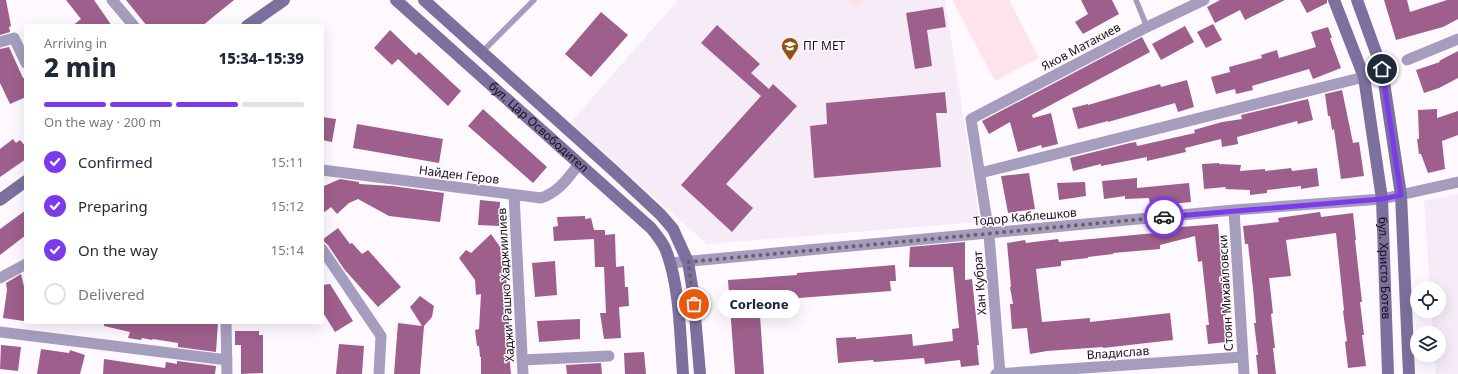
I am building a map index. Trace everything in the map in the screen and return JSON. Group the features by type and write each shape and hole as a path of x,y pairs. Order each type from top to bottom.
{"street":[{"path":"112,0 132,24"},
{"path":"250,24 284,0"},
{"name":"бул. Цар Освободител","path":"396,0 651,228 664,247 670,263 676,292 683,374"},
{"name":"бул. Цар Освободител","path":"424,0 662,215 673,229 688,262 700,374"},
{"name":"Яков Матакиев","path":"971,119 1146,27 1204,0"},
{"name":"бул. Христо Ботев","path":"1334,0 1364,77 1382,199 1388,374"},
{"name":"бул. Христо Ботев","path":"1357,0 1382,69 1401,195 1409,374"},
{"path":"0,42 14,38 24,59"},
{"path":"1407,60 1458,39"},
{"path":"980,173 1364,77"},
{"name":"Хан Кубрат","path":"971,119 989,234 1000,374"},
{"name":"Найден Геров","path":"324,170 541,198 551,195 561,186 579,164"},
{"path":"0,200 24,182"},
{"path":"1401,195 1458,182"},
{"name":"Хаджи Рашко Хаджиилиев","path":"514,195 523,374"},
{"name":"Тодор Каблешков","path":"670,263 1234,210 1382,199 1401,195"},
{"name":"Стоян Михайловски","path":"1234,210 1244,374"},
{"path":"324,252 382,336 379,374"},
{"path":"0,278 24,265"},
{"path":"226,324 227,374"},
{"path":"0,332 227,360"},
{"path":"522,360 609,356"},
{"name":"Владислав","path":"996,374 1243,357"}],"lane":[{"path":"482,52 534,0"},
{"path":"1136,0 1146,27"}],"shaded area":[{"name":"ПГ МЕТ","path":"678,0 945,0 980,222 707,244 570,123"},
{"path":"846,0 865,0 856,9"},
{"path":"952,0 1009,0 1039,58 995,81"},
{"path":"1458,194 1458,374 1436,374 1435,362 1446,362 1446,326 1432,326 1432,318 1446,318 1446,282 1430,282 1424,201"}],"building":[{"path":"0,0 6,0 11,26 9,27 10,32 0,35"},
{"path":"66,0 94,0 111,24 75,24 81,19"},
{"path":"126,0 234,0 204,24 145,24"},
{"path":"1081,0 1112,0 1119,14 1083,34 1075,22 1088,14"},
{"path":"1220,0 1285,0 1245,20 1240,10 1215,23 1207,7"},
{"path":"1300,0 1327,0 1327,3 1307,13"},
{"path":"1384,0 1407,0 1410,12 1447,0 1458,0 1458,19 1443,27 1396,40"},
{"path":"943,7 946,27 927,30 932,66 915,69 906,13"},
{"path":"601,12 628,35 591,77 565,54"},
{"path":"1213,24 1222,40 1206,48 1197,32"},
{"path":"717,25 760,64 751,73 769,89 773,84 797,106 726,184 753,208 732,232 681,185 761,96 701,43"},
{"path":"1185,26 1194,42 1161,60 1152,44"},
{"path":"1328,27 1332,38 1330,38 1341,68 1313,79 1309,69 1252,86 1253,90 1236,94 1235,89 1216,94 1211,77 1230,72 1229,67 1262,58 1261,55 1277,50 1279,58 1316,47 1311,32"},
{"path":"390,30 416,55 419,52 461,91 448,106 398,59 392,65 374,48"},
{"path":"1142,37 1150,52 1032,115 1033,118 1051,113 1058,144 1042,148 1041,145 1018,152 1010,122 989,134 982,121"},
{"path":"9,47 24,78 24,98 10,104 0,83 0,49"},
{"path":"1458,51 1458,78 1439,88 1424,93 1416,70 1440,62 1439,61"},
{"path":"1187,80 1194,107 1178,112 1175,103 1078,129 1072,108 1088,105 1160,84 1161,87"},
{"path":"1342,90 1353,143 1359,142 1364,176 1341,179 1334,129 1332,130 1330,116 1328,116 1325,94"},
{"path":"945,92 947,113 936,113 941,167 814,178 810,126 827,124 826,103"},
{"path":"1308,99 1313,120 1298,124 1297,121 1237,137 1238,144 1222,147 1221,139 1185,148 1186,152 1147,161 1147,157 1101,166 1101,164 1073,171 1070,158 1130,143 1136,142 1137,146 1195,133 1194,130 1222,122 1242,119 1241,115"},
{"path":"483,109 547,167 533,183 468,126"},
{"path":"1437,109 1437,118 1458,111 1458,135 1442,141 1445,169 1428,173 1421,154 1419,154 1417,139 1419,139 1418,110"},
{"path":"324,117 336,119 332,142 324,140"},
{"path":"357,124 443,139 439,163 353,148"},
{"path":"13,139 16,143 20,140 24,145 24,160 0,177 0,149"},
{"path":"1219,163 1241,165 1240,171 1265,169 1265,171 1291,168 1292,171 1317,168 1319,186 1301,189 1301,186 1267,190 1267,193 1250,195 1250,190 1225,189 1226,187 1204,189 1202,164"},
{"path":"1029,173 1035,209 1008,213 1001,176"},
{"path":"1137,178 1137,188 1189,183 1191,202 1150,206 1149,198 1125,199 1125,196 1104,199 1102,181"},
{"path":"340,179 359,182 359,184 392,186 444,193 440,222 389,216 358,199 349,203 337,214 331,207 324,212 324,186"},
{"path":"1085,182 1086,196 1059,200 1057,183"},
{"path":"480,200 500,202 499,226 478,225"},
{"path":"24,211 24,237 0,255 0,229"},
{"path":"1320,212 1321,217 1353,213 1362,302 1360,302 1364,335 1362,335 1366,366 1348,368 1345,342 1347,341 1336,233 1286,240 1291,276 1269,278 1273,313 1271,314 1276,374 1258,374 1253,288 1248,244 1245,244 1243,226 1279,222 1278,218"},
{"path":"585,216 585,219 591,218 594,230 605,230 605,235 615,234 616,267 624,266 625,287 628,287 629,306 619,307 621,338 604,339 600,313 606,313 604,267 595,267 594,239 554,241 553,227 558,226 557,217"},
{"path":"1181,224 1181,227 1218,224 1226,315 1223,316 1226,342 1208,344 1206,325 1209,325 1202,261 1198,262 1195,236 1160,245 1160,249 1113,253 1061,261 1061,266 1036,269 1042,322 1090,318 1090,322 1170,313 1173,340 1103,348 1047,351 1030,354 1027,328 1012,329 1010,304 1013,304 1010,287 1007,243 1025,240 1026,243 1058,239 1059,242 1166,232 1165,228"},
{"path":"338,228 350,244 352,243 362,254 368,250 401,287 378,307 344,269 328,245 324,242 324,238"},
{"path":"491,234 505,254 509,324 512,344 512,353 509,353 511,374 481,374 481,357 479,346 477,346 475,330 479,329 481,294 476,295 475,280 459,258 466,250 471,253"},
{"path":"965,242 965,280 972,279 979,345 977,345 979,365 961,367 960,360 925,364 924,358 838,363 836,338 856,337 856,339 912,334 913,346 953,341 952,329 959,328 953,267 909,267 910,247"},
{"path":"555,261 557,295 535,297 532,263"},
{"path":"895,265 896,281 890,281 891,291 759,301 764,374 735,374 728,280"},
{"path":"21,274 24,287 24,321 3,318 7,290 6,283"},
{"path":"330,284 353,321 335,332 324,314 324,285"},
{"path":"420,296 434,306 432,317 424,326 420,374 394,374 398,323 422,326 410,307"},
{"path":"580,319 580,339 539,342 537,321"},
{"path":"104,324 218,324 216,352 178,347 178,343 153,339 142,338 141,340 128,338 130,332 104,326"},
{"path":"235,331 259,331 259,335 263,335 263,373 241,374 241,345 235,345"},
{"path":"339,344 364,346 362,374 336,374"},
{"path":"1,345 21,347 18,371 0,369"},
{"path":"41,349 69,353 70,350 85,355 80,374 37,374"},
{"path":"644,352 646,374 625,374 624,353"},
{"path":"104,359 165,368 166,362 177,364 177,361 216,366 215,374 103,374"},
{"path":"601,363 602,374 567,374 566,365"}],"way so far":[{"path":"694,304 688,262 1164,217"}],"place":[{"name":"ПГ МЕТ","path":"790,61"},
{"name":"Corleone","path":"694,304"}],"route":[{"path":"1164,217 1234,210 1382,199 1401,195 1382,69"}]}
